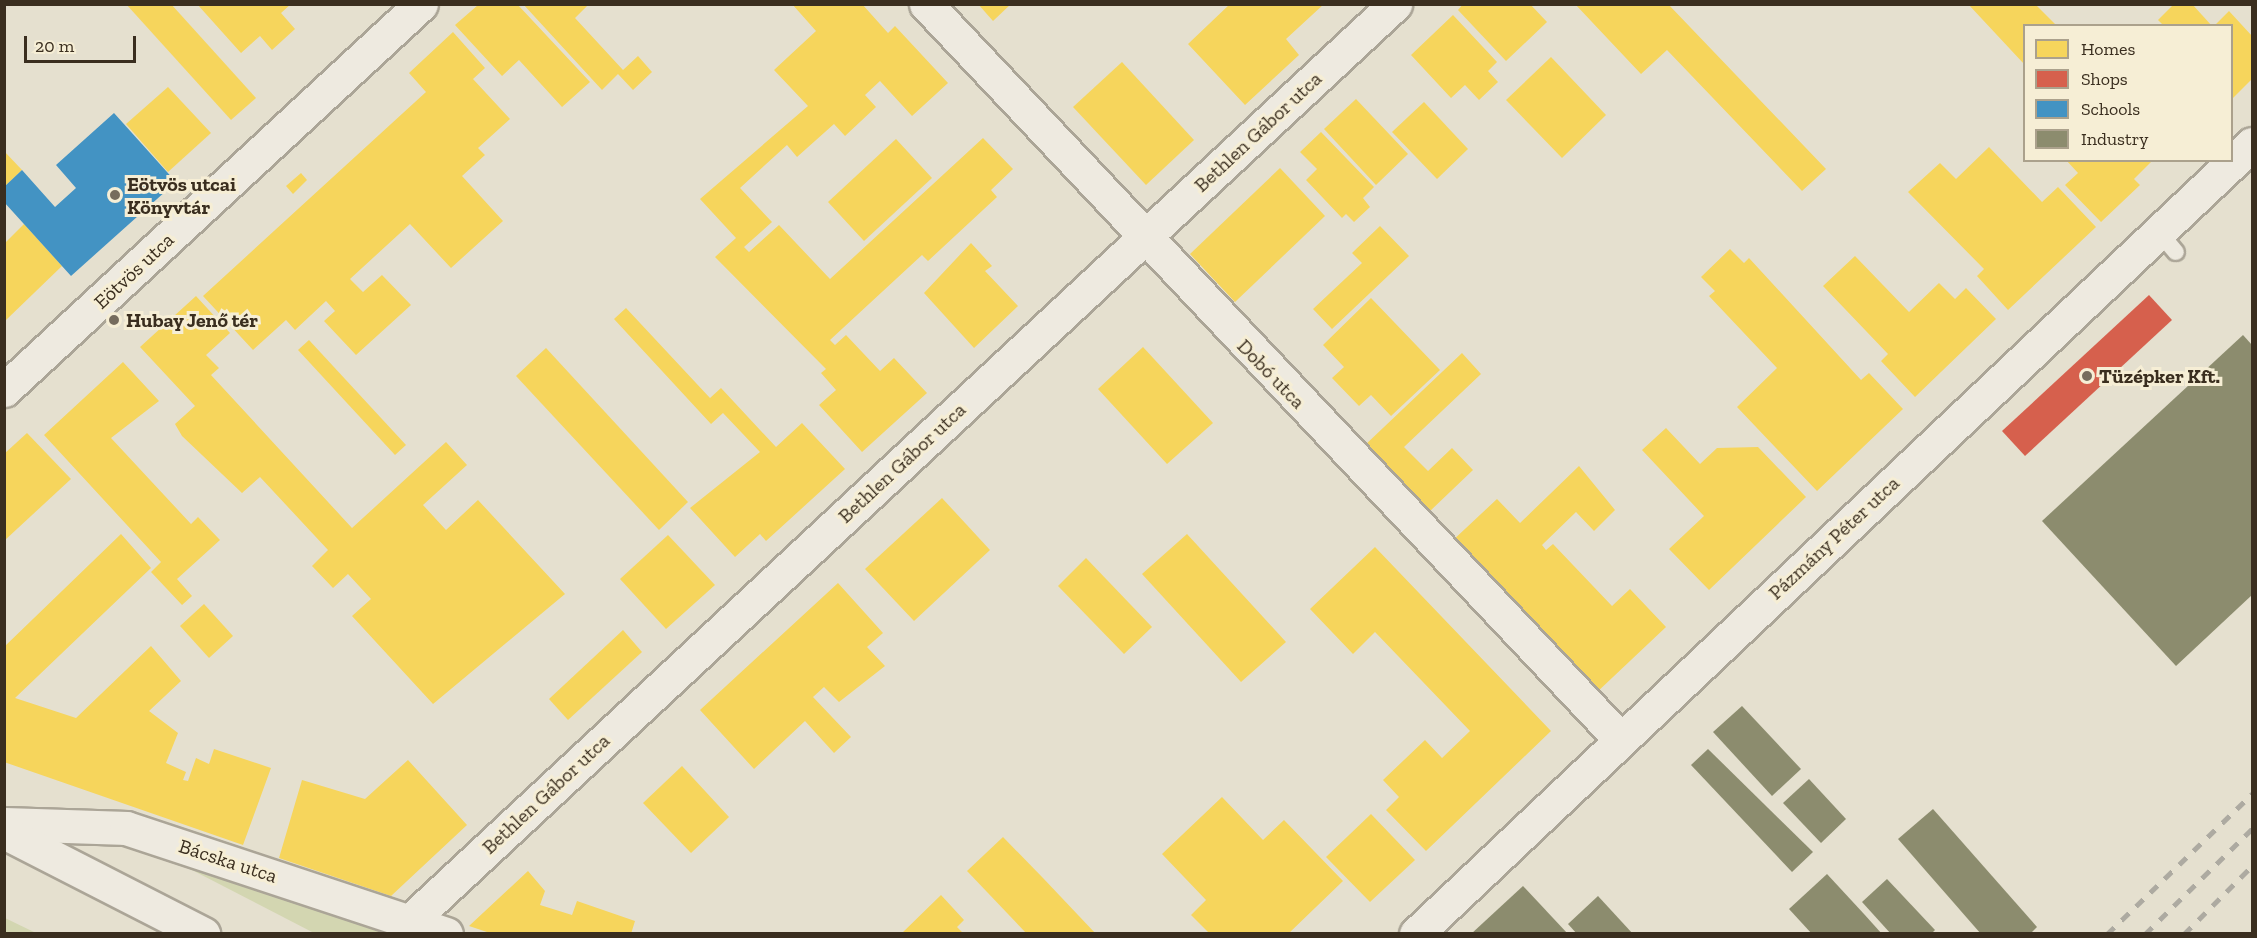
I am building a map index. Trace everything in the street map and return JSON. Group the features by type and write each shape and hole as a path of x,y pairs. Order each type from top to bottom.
{"street":[{"name":"Eötvös utca","path":"4,390 422,4"},
{"name":"Dobó utca","path":"926,4 1142,239 1620,739"},
{"name":"Bethlen Gábor utca","path":"410,921 1395,4"},
{"name":"Pázmány Péter utca","path":"1416,933 1620,739 2167,242 2253,144"},
{"name":"Bácska utca","path":"9,836 126,828 446,933"},
{"path":"9,836 203,933"}],"green space":[{"path":"161,854 358,921 391,933 314,933"},
{"path":"5,918 36,933 5,933"}],"building: Homes":[{"path":"126,4 171,4 256,98 231,120"},
{"path":"197,4 291,4 281,13 295,29 272,50 260,36 241,53"},
{"path":"523,4 589,4 575,18 623,70 638,56 652,72 633,90 618,74 602,90"},
{"path":"792,4 862,4 888,33 895,26 948,83 912,116 880,81 865,95 876,107 845,136 834,124 797,157 787,145 740,188 772,222 744,247 749,252 779,225 830,279 983,138 1013,169 991,190 997,197 928,261 922,255 830,340 835,345 846,335 880,371 894,358 927,393 862,452 819,405 836,390 821,373 826,369 715,257 736,238 700,199 808,106 774,70 816,31"},
{"path":"978,4 1011,4 993,21"},
{"path":"1230,4 1324,4 1286,39 1299,55 1245,105 1188,44"},
{"path":"1463,4 1530,4 1547,22 1506,61 1458,10"},
{"path":"1575,4 1668,4 1826,169 1802,191 1667,50 1641,74"},
{"path":"1968,4 2035,4 2055,24 2023,24 2023,63"},
{"path":"2174,4 2192,4 2210,24 2162,24 2158,20"},
{"path":"478,5 518,5 590,82 562,107 519,60 502,76 455,25"},
{"path":"2229,11 2252,36 2252,79 2233,98 2233,24 2216,24"},
{"path":"1453,15 1497,62 1488,71 1498,82 1479,100 1465,85 1451,98 1411,55"},
{"path":"453,32 485,68 473,79 510,119 478,148 485,155 462,176 503,221 451,268 410,224 350,279 363,292 382,275 411,305 356,355 324,321 335,311 326,301 295,330 286,320 253,350 203,296 426,92 409,73"},
{"path":"1551,57 1606,115 1562,158 1506,100"},
{"path":"1122,62 1194,140 1146,185 1073,107"},
{"path":"168,87 211,133 168,172 126,124"},
{"path":"1356,99 1408,154 1376,185 1324,129"},
{"path":"1424,102 1468,149 1437,179 1392,132"},
{"path":"1321,132 1374,187 1363,198 1370,207 1354,222 1346,214 1342,218 1306,180 1317,169 1300,152"},
{"path":"896,139 932,178 864,241 828,202"},
{"path":"1989,147 2042,202 2058,187 2096,227 2008,310 1977,276 1984,269 1908,192 1940,163 1956,179"},
{"path":"4,151 22,170 4,187"},
{"path":"2068,162 2151,162 2134,179 2140,185 2101,222 2065,185 2078,173"},
{"path":"1280,168 1325,216 1235,302 1190,254"},
{"path":"301,173 307,180 293,194 286,186"},
{"path":"24,224 62,266 5,321 5,243"},
{"path":"1380,226 1409,256 1332,329 1313,309 1362,263 1352,253"},
{"path":"971,243 992,266 985,271 1018,306 974,348 924,293"},
{"path":"1730,249 1744,263 1749,258 1861,380 1869,373 1903,409 1817,491 1737,407 1777,368 1709,296 1715,291 1701,277"},
{"path":"1855,256 1909,312 1939,283 1955,299 1966,288 1996,319 1915,397 1881,361 1888,354 1823,286"},
{"path":"196,296 230,333 206,355 219,368 211,375 352,528 446,442 467,465 423,505 446,530 478,500 565,594 433,704 352,616 371,599 348,574 333,588 312,566 328,550 260,477 242,493 182,436 175,424 195,406 140,347"},
{"path":"1371,298 1440,370 1391,416 1371,395 1359,406 1332,378 1344,367 1323,345"},
{"path":"626,308 710,398 721,388 776,447 802,423 845,469 766,541 760,534 735,557 690,508 760,452 723,413 711,424 614,319"},
{"path":"309,340 406,445 395,455 298,350"},
{"path":"1143,347 1213,423 1167,464 1098,389"},
{"path":"546,348 688,502 659,530 516,376"},
{"path":"1462,353 1481,374 1404,447 1428,471 1452,448 1473,470 1428,513 1364,446"},
{"path":"123,362 159,401 111,438 191,524 198,517 220,540 177,579 192,596 182,605 151,572 161,562 44,435"},
{"path":"1666,428 1700,464 1717,448 1758,447 1806,497 1709,590 1669,549 1704,516 1642,450"},
{"path":"27,433 71,479 4,541 4,454"},
{"path":"1579,466 1615,510 1594,531 1576,512 1542,545 1546,550 1553,544 1612,606 1630,589 1666,627 1595,694 1450,543 1497,499 1520,523"},
{"path":"942,498 990,550 914,621 865,569"},
{"path":"121,534 151,568 15,698 76,718 151,646 181,681 149,711 178,733 166,763 186,772 183,780 188,781 196,758 209,764 214,749 271,768 243,845 4,762 4,647"},
{"path":"1187,534 1286,642 1241,682 1142,574"},
{"path":"668,535 715,585 666,629 620,579"},
{"path":"1375,547 1551,731 1426,851 1386,810 1399,797 1383,780 1425,740 1442,758 1470,731 1375,632 1353,654 1310,609"},
{"path":"1086,558 1152,627 1124,654 1058,586"},
{"path":"838,583 883,633 867,647 885,666 839,702 824,687 813,697 851,737 834,753 805,721 754,769 700,710"},
{"path":"204,604 233,636 209,658 180,626"},
{"path":"623,630 642,652 568,720 549,699"},
{"path":"408,760 467,825 391,896 279,858 302,780 365,799"},
{"path":"682,766 729,817 691,853 643,803"},
{"path":"1222,797 1263,840 1284,820 1343,881 1288,934 1210,934 1191,915 1206,900 1162,854"},
{"path":"1371,814 1415,860 1370,902 1326,857"},
{"path":"1003,837 1096,934 1027,934 967,871"},
{"path":"528,871 545,891 540,905 572,915 577,901 635,921 631,934 493,934 469,926"},
{"path":"941,895 964,920 957,927 964,934 901,934"}],"building: Shops":[{"name":"Tüzépker Kft.","path":"2149,295 2172,320 2025,456 2002,431"}],"building: Schools":[{"name":"Eötvös utcai Könyvtár","path":"114,113 176,182 71,276 4,202 4,187 22,170 55,207 76,188 56,165"}],"building: Industry":[{"path":"2243,335 2252,345 2252,595 2176,666 2042,521"},
{"path":"1742,706 1801,769 1772,796 1713,732"},
{"path":"1708,749 1813,852 1792,872 1691,765"},
{"path":"1809,779 1846,819 1821,843 1783,803"},
{"path":"1933,809 2037,927 2030,934 1981,934 1898,839"},
{"path":"1827,874 1882,934 1812,934 1789,909"},
{"path":"1887,879 1935,930 1931,934 1891,934 1862,902"},
{"path":"1523,886 1568,934 1471,934"},
{"path":"1598,896 1633,934 1577,934 1568,924"}],"railway":[{"path":"2107,934 2252,794"},
{"path":"2145,934 2252,829"},
{"path":"2184,934 2252,866"}],"place":[{"name":"Eötvös utcai Könyvtár","path":"115,195"},
{"name":"Hubay Jenő tér","path":"114,320"},
{"name":"Tüzépker Kft.","path":"2087,376"}]}
